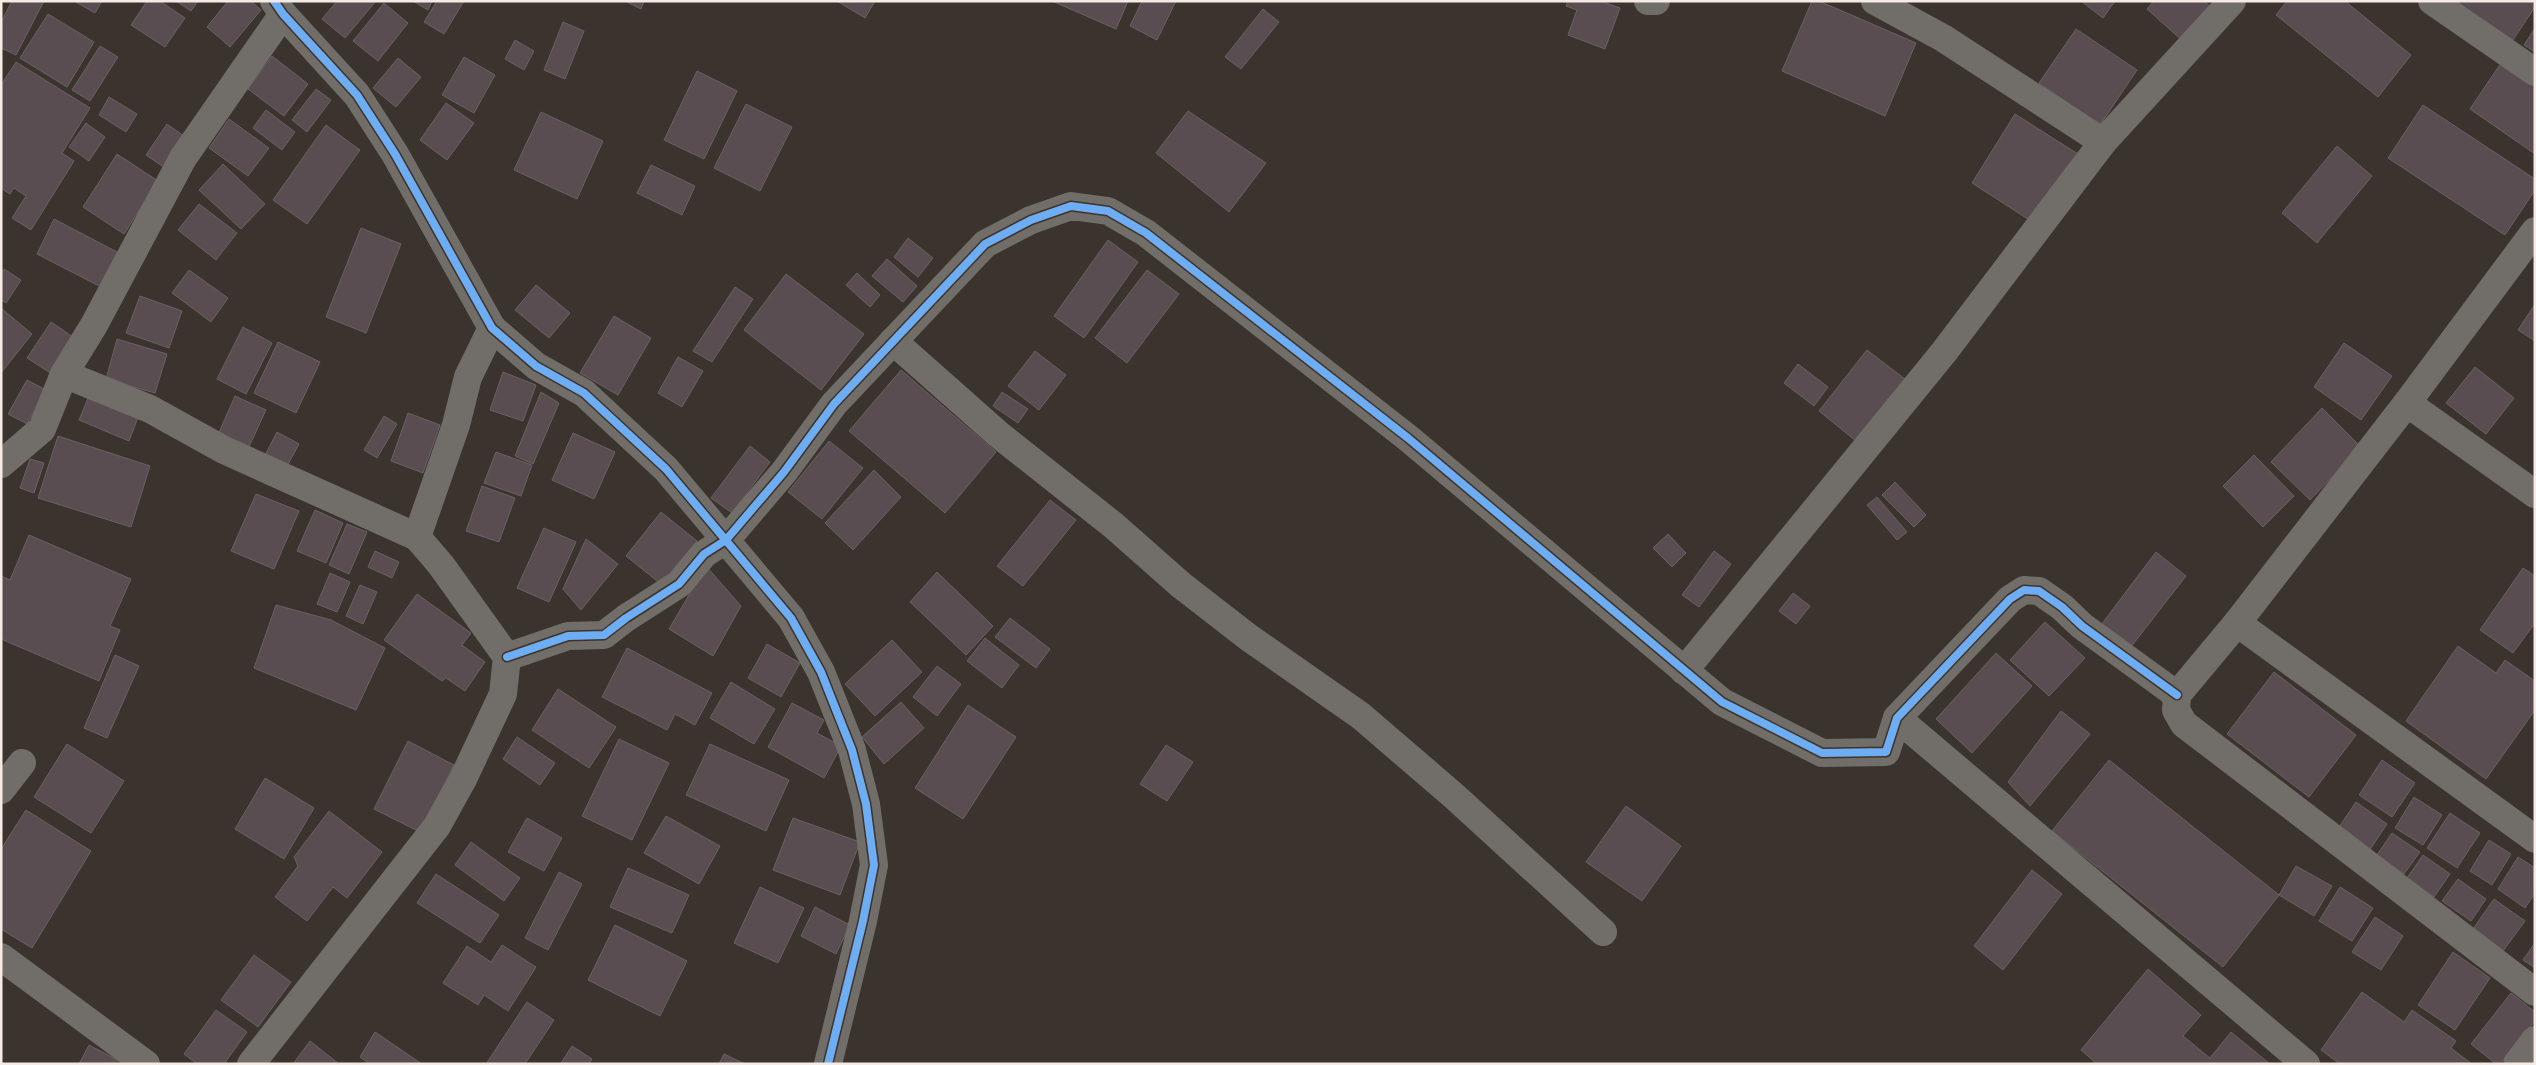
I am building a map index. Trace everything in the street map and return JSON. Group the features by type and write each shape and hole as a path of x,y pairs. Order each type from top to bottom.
{"street":[{"path":"1648,1 1656,1"},
{"path":"1875,1 1943,38 2103,142"},
{"path":"1684,671 1944,352 2103,142 2232,1"},
{"path":"2432,1 2535,72"},
{"path":"1,464 42,429 64,374 94,325 183,158 278,8 357,95 395,154 492,328 536,366 584,393 666,469 791,618 822,672 852,750 866,804 874,865 863,921 828,1064"},
{"path":"507,657 568,636 604,635 626,618 679,584 704,554 726,540 784,472 834,404 985,244 1031,220 1071,206 1108,211 1146,233 1408,438 1722,702 1822,752 1886,752 1897,718 2010,599 2024,590 2039,591 2062,607 2082,626 2177,695"},
{"path":"2532,243 2237,623 2177,695 2176,710 2184,724 2535,992"},
{"path":"417,538 456,425 468,377 492,328"},
{"path":"893,341 998,434 1113,525 1181,585 1248,637 1361,716 1454,796 1603,932"},
{"path":"64,374 150,409 224,450 417,538 441,565 507,657 503,694 463,779 436,826 251,1064"},
{"path":"2407,403 2535,494"},
{"path":"2237,623 2535,839"},
{"path":"1897,718 2306,1064"},
{"path":"1,790 22,763"},
{"path":"1,957 146,1064"},
{"path":"2517,1064 2535,1040"}],"building":[{"path":"12,1 44,1 16,55 1,48 1,22"},
{"path":"74,1 102,1 95,13"},
{"path":"147,1 160,1 185,18 165,47 131,25"},
{"path":"176,1 198,1 191,11"},
{"path":"228,1 251,1 261,10 230,47 207,27"},
{"path":"337,1 376,1 345,38 322,19"},
{"path":"413,1 432,1 428,10"},
{"path":"437,1 464,1 444,34 424,22"},
{"path":"625,1 644,1 641,9"},
{"path":"837,1 875,1 865,18"},
{"path":"1052,1 1128,1 1116,29"},
{"path":"1142,1 1176,1 1157,40 1130,26"},
{"path":"1568,1 1601,1 1620,8 1605,49 1568,35 1577,10 1566,6"},
{"path":"1812,1 1819,1 1916,43 1885,116 1782,71"},
{"path":"2081,1 2115,1 2103,18"},
{"path":"2154,1 2204,1 2214,10 2185,43 2147,9"},
{"path":"2287,1 2345,1 2411,55 2378,97 2276,15"},
{"path":"2454,1 2535,1 2535,7 2513,40"},
{"path":"384,3 408,23 378,61 353,41"},
{"path":"1263,9 1279,22 1241,69 1225,57"},
{"path":"48,14 94,42 67,87 20,58"},
{"path":"563,22 584,31 565,79 544,70"},
{"path":"2535,28 2535,52 2524,45"},
{"path":"2076,29 2137,70 2100,125 2039,83"},
{"path":"515,40 534,51 524,70 505,59"},
{"path":"100,46 118,57 90,101 72,90"},
{"path":"272,56 308,84 284,116 248,89"},
{"path":"464,57 495,75 474,113 442,95"},
{"path":"398,58 421,77 396,107 373,88"},
{"path":"16,62 90,108 62,153 74,161 31,230 12,218 26,196 14,188 10,194 1,188 1,85"},
{"path":"2501,63 2535,87 2535,154 2470,109"},
{"path":"697,71 737,91 704,159 664,140"},
{"path":"316,89 331,100 307,132 292,120"},
{"path":"109,97 137,114 126,132 99,115"},
{"path":"446,103 474,123 447,160 420,140"},
{"path":"746,104 792,127 760,191 714,168"},
{"path":"2423,105 2535,179 2535,190 2505,235 2388,158"},
{"path":"266,110 295,132 282,150 253,128"},
{"path":"1188,111 1266,163 1229,212 1156,153"},
{"path":"541,112 603,141 577,199 514,170"},
{"path":"2015,114 2078,154 2034,223 1972,183"},
{"path":"229,119 269,148 248,176 209,148"},
{"path":"86,123 105,137 89,161 69,147"},
{"path":"167,124 188,139 168,170 146,155"},
{"path":"326,125 360,150 307,224 273,200"},
{"path":"2337,146 2372,176 2317,243 2282,213"},
{"path":"117,154 158,181 124,234 83,207"},
{"path":"223,164 265,204 241,229 199,190"},
{"path":"651,165 695,186 682,215 637,193"},
{"path":"199,204 237,233 216,260 178,230"},
{"path":"54,219 119,253 101,287 37,254"},
{"path":"361,228 401,244 366,333 326,317"},
{"path":"908,238 933,258 918,277 894,257"},
{"path":"1108,240 1138,262 1084,338 1054,316"},
{"path":"887,259 917,286 903,302 872,276"},
{"path":"4,269 21,280 6,303 1,300 1,274"},
{"path":"189,270 228,298 211,322 172,293"},
{"path":"1147,270 1179,294 1127,363 1095,338"},
{"path":"857,273 880,295 870,307 846,285"},
{"path":"786,274 864,334 821,390 744,330"},
{"path":"536,285 570,313 549,338 515,310"},
{"path":"735,287 753,299 712,362 693,351"},
{"path":"140,296 182,311 169,348 126,333"},
{"path":"2535,304 2535,341 2518,330"},
{"path":"1,308 32,334 1,373"},
{"path":"614,316 651,338 618,395 580,373"},
{"path":"51,322 76,339 52,374 27,358"},
{"path":"243,327 272,343 246,394 217,379"},
{"path":"117,339 167,354 155,393 106,379"},
{"path":"278,342 320,362 296,413 254,393"},
{"path":"2344,343 2392,376 2361,420 2314,387"},
{"path":"1867,350 1905,379 1856,441 1819,411"},
{"path":"1035,351 1066,375 1039,410 1008,386"},
{"path":"678,357 703,371 682,407 658,393"},
{"path":"1798,364 1828,387 1814,406 1784,383"},
{"path":"2475,367 2514,398 2486,434 2446,403"},
{"path":"901,370 996,452 945,513 849,431"},
{"path":"503,372 536,385 523,421 490,410"},
{"path":"27,380 46,390 27,424 8,414"},
{"path":"91,391 140,412 129,441 79,420"},
{"path":"541,392 559,403 533,464 515,456"},
{"path":"1002,392 1028,409 1018,423 993,406"},
{"path":"235,396 266,410 247,451 217,437"},
{"path":"2322,408 2361,447 2310,500 2271,462"},
{"path":"408,413 440,425 423,473 391,461"},
{"path":"384,416 397,424 377,458 364,450"},
{"path":"277,432 299,444 285,470 263,459"},
{"path":"573,433 615,452 594,499 552,480"},
{"path":"58,436 150,466 131,527 38,498"},
{"path":"829,441 863,468 822,519 788,492"},
{"path":"750,446 770,462 732,513 711,498"},
{"path":"496,452 532,465 521,496 484,483"},
{"path":"2254,455 2294,496 2263,527 2223,486"},
{"path":"30,459 44,463 34,493 20,488"},
{"path":"874,470 901,497 853,550 825,523"},
{"path":"1895,482 1926,515 1914,527 1882,495"},
{"path":"482,486 515,498 499,542 466,531"},
{"path":"256,494 299,511 274,569 231,551"},
{"path":"1877,497 1907,532 1897,540 1867,505"},
{"path":"1050,500 1076,520 1023,586 997,566"},
{"path":"315,510 343,523 326,563 297,551"},
{"path":"661,512 697,541 662,585 626,556"},
{"path":"347,524 367,532 349,574 329,565"},
{"path":"544,528 576,542 549,602 517,588"},
{"path":"1668,534 1686,553 1672,567 1653,548"},
{"path":"29,535 131,579 110,626 120,630 99,681 1,639 1,576 10,580"},
{"path":"586,539 618,564 581,610 563,589"},
{"path":"375,551 399,562 392,578 368,567"},
{"path":"1714,551 1731,564 1699,607 1682,595"},
{"path":"2156,552 2186,576 2130,648 2101,625"},
{"path":"706,566 741,606 713,656 669,629"},
{"path":"2523,568 2535,576 2535,623 2513,653 2480,630"},
{"path":"937,572 993,626 966,655 910,602"},
{"path":"330,573 350,582 337,612 317,604"},
{"path":"360,585 377,592 363,624 346,616"},
{"path":"1793,593 1810,606 1796,624 1779,611"},
{"path":"417,594 471,633 462,645 485,662 465,691 446,678 442,681 384,640"},
{"path":"276,605 331,620 385,648 356,710 254,668"},
{"path":"1010,618 1050,649 1036,668 995,637"},
{"path":"2045,622 2085,658 2049,696 2010,660"},
{"path":"985,638 1019,665 1002,688 967,661"},
{"path":"892,640 922,672 875,716 845,684"},
{"path":"767,644 800,663 781,697 748,678"},
{"path":"2458,646 2496,673 2505,660 2535,681 2535,710 2486,779 2406,721"},
{"path":"627,648 712,693 695,725 675,714 667,730 602,697"},
{"path":"1996,653 2032,686 1972,753 1936,719"},
{"path":"115,655 139,666 107,738 84,728"},
{"path":"937,666 961,684 937,716 913,697"},
{"path":"2274,672 2356,735 2309,797 2227,734"},
{"path":"731,682 775,709 754,744 710,718"},
{"path":"558,689 616,727 589,768 532,730"},
{"path":"901,702 924,728 884,764 862,737"},
{"path":"792,703 824,720 817,733 841,746 824,778 768,747"},
{"path":"968,705 1016,737 963,819 915,788"},
{"path":"2061,711 2090,734 2030,806 2008,782"},
{"path":"517,737 555,763 540,785 503,759"},
{"path":"619,739 669,763 632,840 582,816"},
{"path":"408,741 454,765 420,832 374,809"},
{"path":"67,744 124,781 91,833 34,797"},
{"path":"710,744 789,780 766,831 686,795"},
{"path":"1166,745 1193,762 1167,801 1140,784"},
{"path":"2109,760 2279,895 2223,967 2052,831"},
{"path":"2382,760 2415,783 2392,817 2359,795"},
{"path":"265,778 314,808 284,859 235,829"},
{"path":"2414,797 2442,815 2423,845 2395,828"},
{"path":"2356,802 2387,824 2369,851 2337,830"},
{"path":"1626,806 1681,846 1642,901 1586,862"},
{"path":"26,810 91,851 32,948 1,929 1,849"},
{"path":"329,811 382,852 347,898 333,887 307,921 275,897 298,866 294,857"},
{"path":"2450,813 2480,833 2457,868 2427,848"},
{"path":"666,816 720,846 699,884 644,853"},
{"path":"527,818 562,838 544,871 508,852"},
{"path":"793,818 860,842 840,895 773,870"},
{"path":"2392,833 2420,852 2404,874 2377,855"},
{"path":"2489,840 2511,854 2492,885 2470,871"},
{"path":"471,842 520,878 504,901 455,865"},
{"path":"2423,855 2450,874 2434,897 2407,878"},
{"path":"2518,857 2535,868 2535,893 2525,908 2498,889"},
{"path":"2296,866 2332,886 2314,916 2279,895"},
{"path":"628,868 689,895 672,933 610,907"},
{"path":"2032,870 2062,894 2003,970 1974,946"},
{"path":"559,872 582,884 548,950 525,938"},
{"path":"436,874 499,915 480,943 417,903"},
{"path":"2458,879 2486,899 2471,921 2442,901"},
{"path":"760,887 804,908 778,963 734,943"},
{"path":"2340,887 2373,908 2352,941 2319,921"},
{"path":"2494,899 2525,921 2503,951 2473,929"},
{"path":"815,907 850,925 836,954 801,936"},
{"path":"2375,917 2403,936 2381,970 2352,952"},
{"path":"615,925 687,961 660,1016 588,980"},
{"path":"2535,943 2535,968 2523,960"},
{"path":"502,945 536,967 508,1011 484,995 478,1005 443,983 467,946 491,962"},
{"path":"2453,952 2490,978 2455,1030 2418,1005"},
{"path":"254,955 291,982 258,1027 221,1000"},
{"path":"2148,969 2201,1015 2183,1036 2210,1058 2231,1032 2270,1064 2097,1064 2081,1050"},
{"path":"2362,992 2404,1022 2412,1010 2456,1041 2451,1048 2472,1064 2340,1064 2321,1050"},
{"path":"2511,993 2535,1012 2535,1021 2500,1064 2496,1064 2471,1044"},
{"path":"527,1002 554,1020 525,1064 486,1064"},
{"path":"216,1010 247,1032 224,1064 197,1064 184,1054"},
{"path":"375,1032 422,1064 370,1064 360,1057"},
{"path":"310,1041 339,1064 293,1064"},
{"path":"89,1045 125,1064 79,1064"},
{"path":"572,1046 592,1059 589,1064 561,1063"},
{"path":"724,1054 745,1064 719,1064"}],"cycle path":[{"path":"274,1 283,14 357,95 395,154 492,328 536,366 584,393 666,469 791,618 821,672 852,750 866,804 874,865 863,921 828,1064"},
{"path":"507,657 568,636 604,635 626,618 679,584 704,554 726,540 784,472 834,404 985,244 1031,220 1071,206 1108,211 1146,233 1408,438 1722,702 1822,753 1886,752 1897,718 2010,599 2024,590 2039,591 2062,607 2082,626 2177,695"}]}
